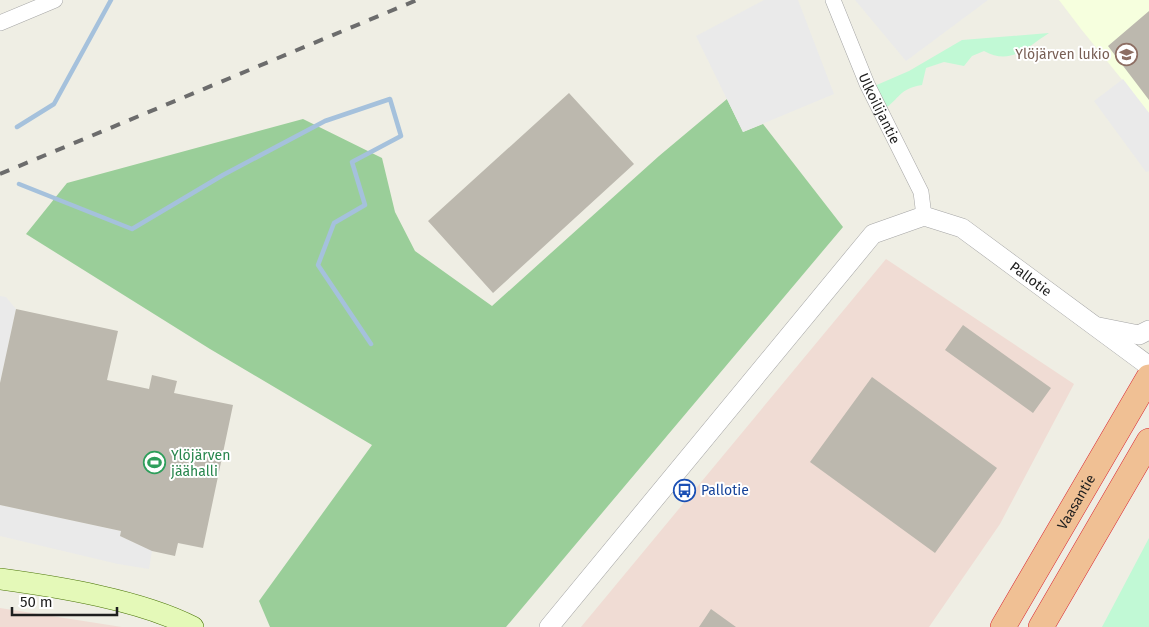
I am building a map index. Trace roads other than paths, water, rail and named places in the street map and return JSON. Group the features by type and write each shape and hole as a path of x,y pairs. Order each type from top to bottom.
{"highway":[{"name":"Vaasantie","path":"1003,627 1149,377"},
{"path":"1041,627 1149,441"}],"main road":[{"path":"0,579 102,598 159,613 193,627"}],"street":[{"path":"0,23 55,0"},
{"name":"Ulkoilijantie","path":"833,0 870,93 920,192 924,216"},
{"path":"549,627 873,234 924,216"},
{"name":"Pallotie","path":"924,216 962,228 1149,366"},
{"path":"1095,326 1138,335 1149,330"}],"waterway":[{"path":"17,127 54,104 111,0"},
{"path":"19,184 132,229 223,175 325,121 390,99 401,136 352,162 365,205 334,223 318,265 371,344"}],"railway":[{"path":"0,174 417,0"}],"place":[{"name":"Ylöjärven lukio","path":"1126,54"},
{"name":"Ylöjärven jäähalli","path":"155,463"},
{"name":"Pallotie","path":"685,490"}]}
